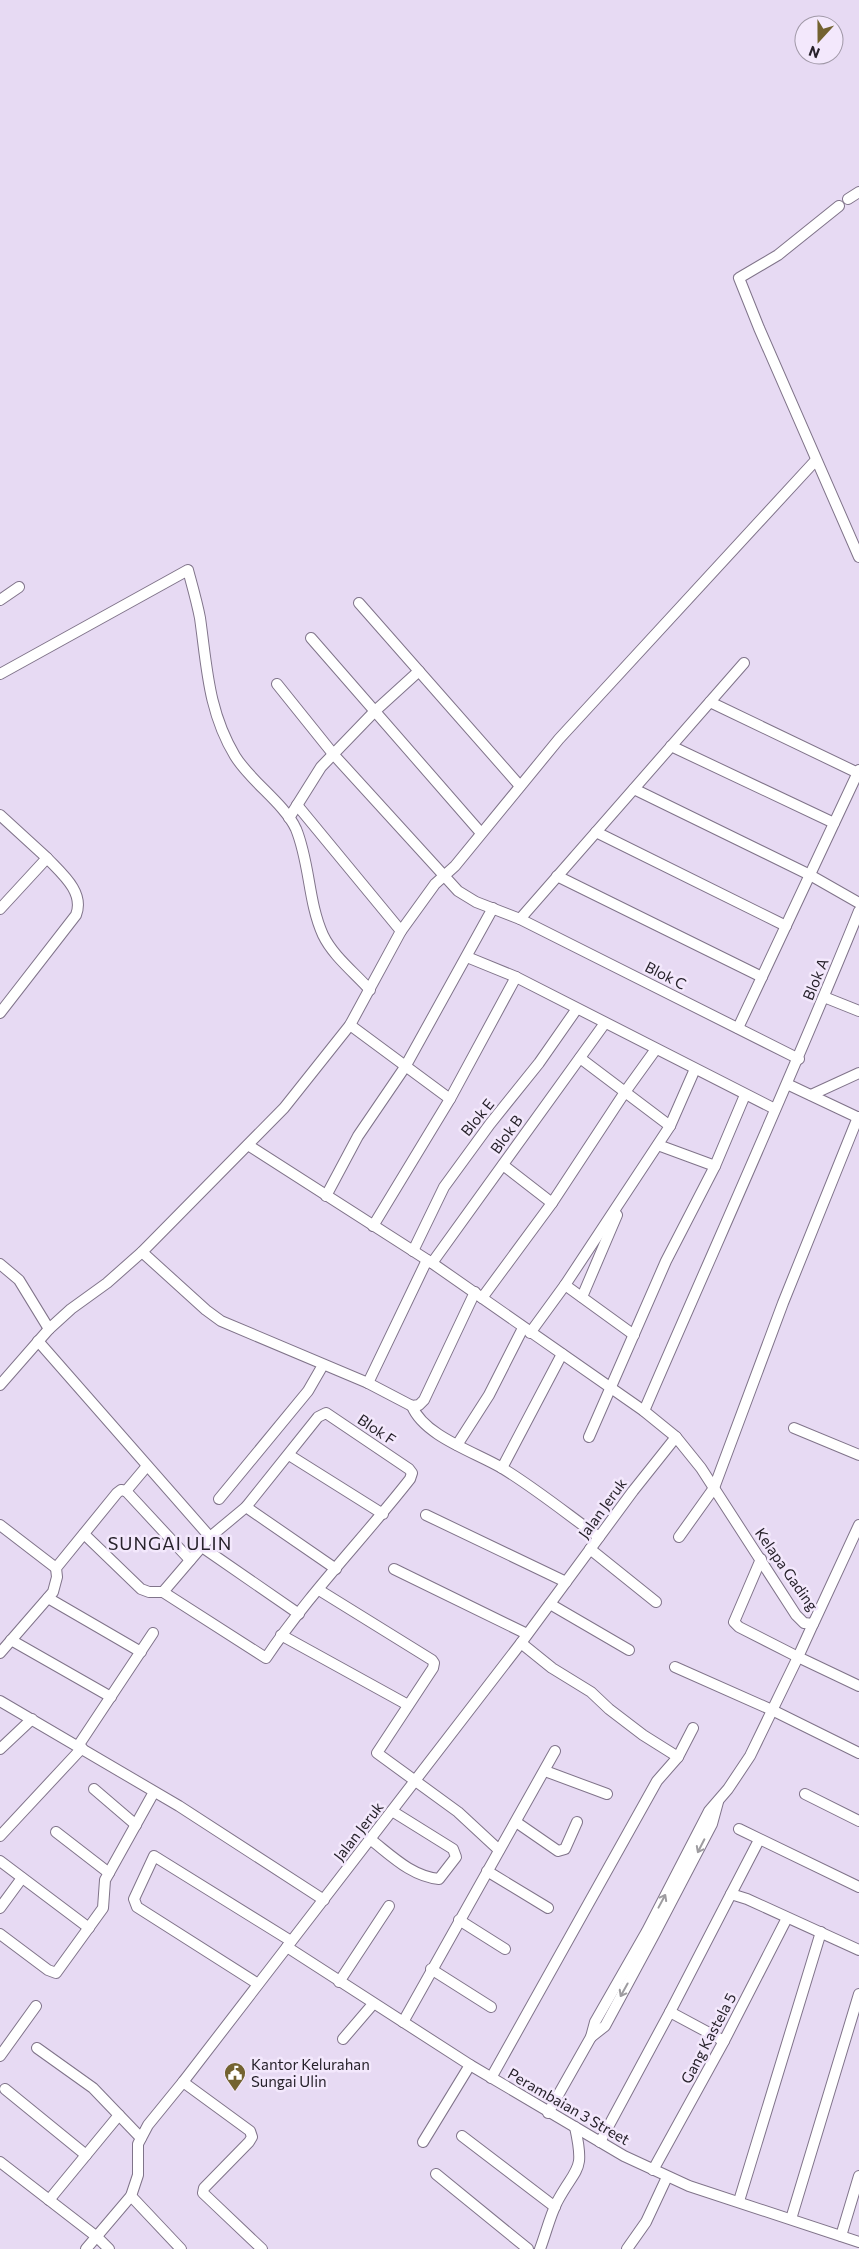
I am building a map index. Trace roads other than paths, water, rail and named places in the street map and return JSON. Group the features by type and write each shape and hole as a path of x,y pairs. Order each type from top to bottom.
{"street":[{"path":"848,199 859,192"},
{"path":"839,206 778,255 739,278 859,557"},
{"path":"0,1385 50,1329 71,1309 107,1283 142,1252 284,1108 350,1024 401,931 435,884 568,730 816,460"},
{"path":"2,670 188,570 200,616 208,686 216,714 235,756 244,769 289,818 294,826 305,855 312,895 322,933 328,944 370,990"},
{"path":"0,600 19,587"},
{"path":"359,603 520,786"},
{"path":"311,638 481,833"},
{"path":"277,684 334,755 443,877 458,891 476,902 520,919 744,663"},
{"path":"289,818 321,767 375,711 419,671"},
{"path":"710,702 858,771 738,1028"},
{"path":"671,746 834,824"},
{"path":"634,789 810,875 859,902"},
{"path":"297,805 401,931"},
{"path":"0,815 47,858 70,883 76,894 79,907 76,915 0,1013"},
{"path":"596,832 786,926"},
{"path":"0,908 47,858"},
{"path":"557,876 762,977"},
{"path":"326,1196 358,1136 405,1067 493,908"},
{"name":"Blok A","path":"644,1411 775,1109 799,1059 859,911"},
{"name":"Blok C","path":"520,919 799,1059"},
{"path":"467,957 516,977 576,1010 775,1109"},
{"path":"373,1226 450,1099 516,977"},
{"path":"824,998 859,1011"},
{"name":"Blok E","path":"413,1251 444,1187 490,1124 540,1063 576,1010"},
{"name":"Blok B","path":"368,1383 429,1262 503,1165 605,1023"},
{"path":"350,1024 450,1099"},
{"path":"412,1406 419,1405 424,1400 478,1295 552,1203 625,1092 656,1049"},
{"path":"580,1058 670,1126"},
{"path":"457,1445 527,1330 565,1285 658,1145 670,1126 695,1069"},
{"path":"811,1096 859,1073"},
{"path":"679,1537 714,1488 783,1303 859,1118 787,1084"},
{"path":"589,1437 666,1261 715,1166 745,1095"},
{"name":"Kelapa Gading","path":"248,1145 478,1295 644,1411 676,1437 714,1488 796,1615 804,1623 813,1624 859,1525"},
{"path":"658,1145 715,1166"},
{"path":"503,1165 552,1203"},
{"path":"582,1297 626,1192"},
{"path":"142,1252 206,1310 221,1320 368,1383 412,1406 421,1421 457,1445 502,1468 599,1537"},
{"path":"0,1279 4,1268 19,1280 50,1329"},
{"path":"565,1285 634,1335"},
{"path":"38,1341 210,1537"},
{"path":"502,1468 562,1354"},
{"path":"219,1499 308,1391 323,1365"},
{"name":"Blok F","path":"289,1455 318,1417 326,1413 401,1463 412,1473 410,1479 383,1514"},
{"path":"794,1428 859,1455"},
{"name":"Jalan Jeruk","path":"86,2249 130,2196 138,2175 138,2144 148,2125 184,2082 324,1900 524,1639 633,1490 676,1437"},
{"path":"84,1534 141,1589 149,1592 162,1592 266,1658 281,1635 383,1514 289,1455 246,1507 210,1537 162,1592"},
{"path":"126,1492 147,1466"},
{"path":"0,1653 48,1598 56,1584 56,1568 121,1490 126,1492 190,1560"},
{"path":"246,1507 336,1569"},
{"path":"426,1515 566,1582"},
{"path":"0,1524 56,1568"},
{"path":"202,1547 299,1614"},
{"path":"590,1550 656,1602"},
{"path":"761,1559 734,1622 739,1627 859,1686"},
{"path":"394,1568 524,1639 552,1668 591,1692 609,1709 643,1735 678,1757"},
{"path":"320,1590 432,1660 434,1663 433,1668 377,1752 469,1820 499,1850"},
{"path":"48,1598 141,1652"},
{"path":"550,1604 629,1650"},
{"path":"548,2113 590,2037 595,2022 650,1933 704,1820 750,1756 813,1624"},
{"path":"0,1836 80,1747 153,1633"},
{"path":"281,1635 408,1705"},
{"path":"11,1640 111,1697"},
{"path":"675,1667 772,1710 859,1754"},
{"path":"0,1701 154,1792 324,1900"},
{"path":"0,1749 32,1719"},
{"path":"491,2078 656,1781 678,1757 694,1728"},
{"path":"402,2022 458,1920 545,1772 555,1751"},
{"path":"545,1772 607,1794"},
{"path":"94,1789 136,1824"},
{"path":"0,1934 53,1973 56,1973 103,1908 104,1886 109,1873 154,1792"},
{"path":"805,1794 859,1821"},
{"path":"370,1840 407,1868 424,1877 439,1879 449,1868 456,1857 453,1849 392,1811"},
{"path":"516,1822 558,1851 564,1849 577,1822"},
{"path":"739,1829 859,1888"},
{"path":"56,1832 109,1873"},
{"path":"600,2142 760,1840"},
{"name":"Perambaian 3 Street","path":"258,1984 138,1907 134,1899 154,1856 289,1944 339,1982 372,2004 548,2113 600,2142 667,2177 859,2242"},
{"path":"0,1861 89,1928"},
{"path":"487,1871 548,1908"},
{"path":"0,1908 22,1878"},
{"path":"731,1894 747,1899 859,1950"},
{"path":"339,1982 389,1906"},
{"name":"Gang Kastela 5","path":"653,2170 724,2041 786,1918"},
{"path":"458,1920 505,1949"},
{"path":"739,2202 821,1932"},
{"path":"431,1969 491,2007"},
{"path":"790,2218 859,1994"},
{"path":"343,2039 372,2004"},
{"path":"0,2056 36,2006"},
{"path":"670,2012 724,2041"},
{"path":"37,2048 93,2088 141,2138"},
{"path":"423,2142 470,2065"},
{"path":"184,2082 250,2131 252,2137 249,2142 204,2188 203,2193 262,2249"},
{"path":"4,2090 86,2156"},
{"path":"49,2200 119,2115"},
{"path":"540,2249 555,2207 577,2172 581,2158 575,2127"},
{"path":"462,2136 555,2207"},
{"path":"0,2162 97,2237 109,2249"},
{"path":"436,2174 528,2249"},
{"path":"841,2236 859,2176"},
{"path":"627,2249 646,2222 667,2177"},
{"path":"130,2196 179,2248"}],"place":[{"name":"Kantor Kelurahan Sungai Ulin","path":"235,2092"}],"district":[{"name":"SUNGAI ULIN","path":"170,1543"}]}
